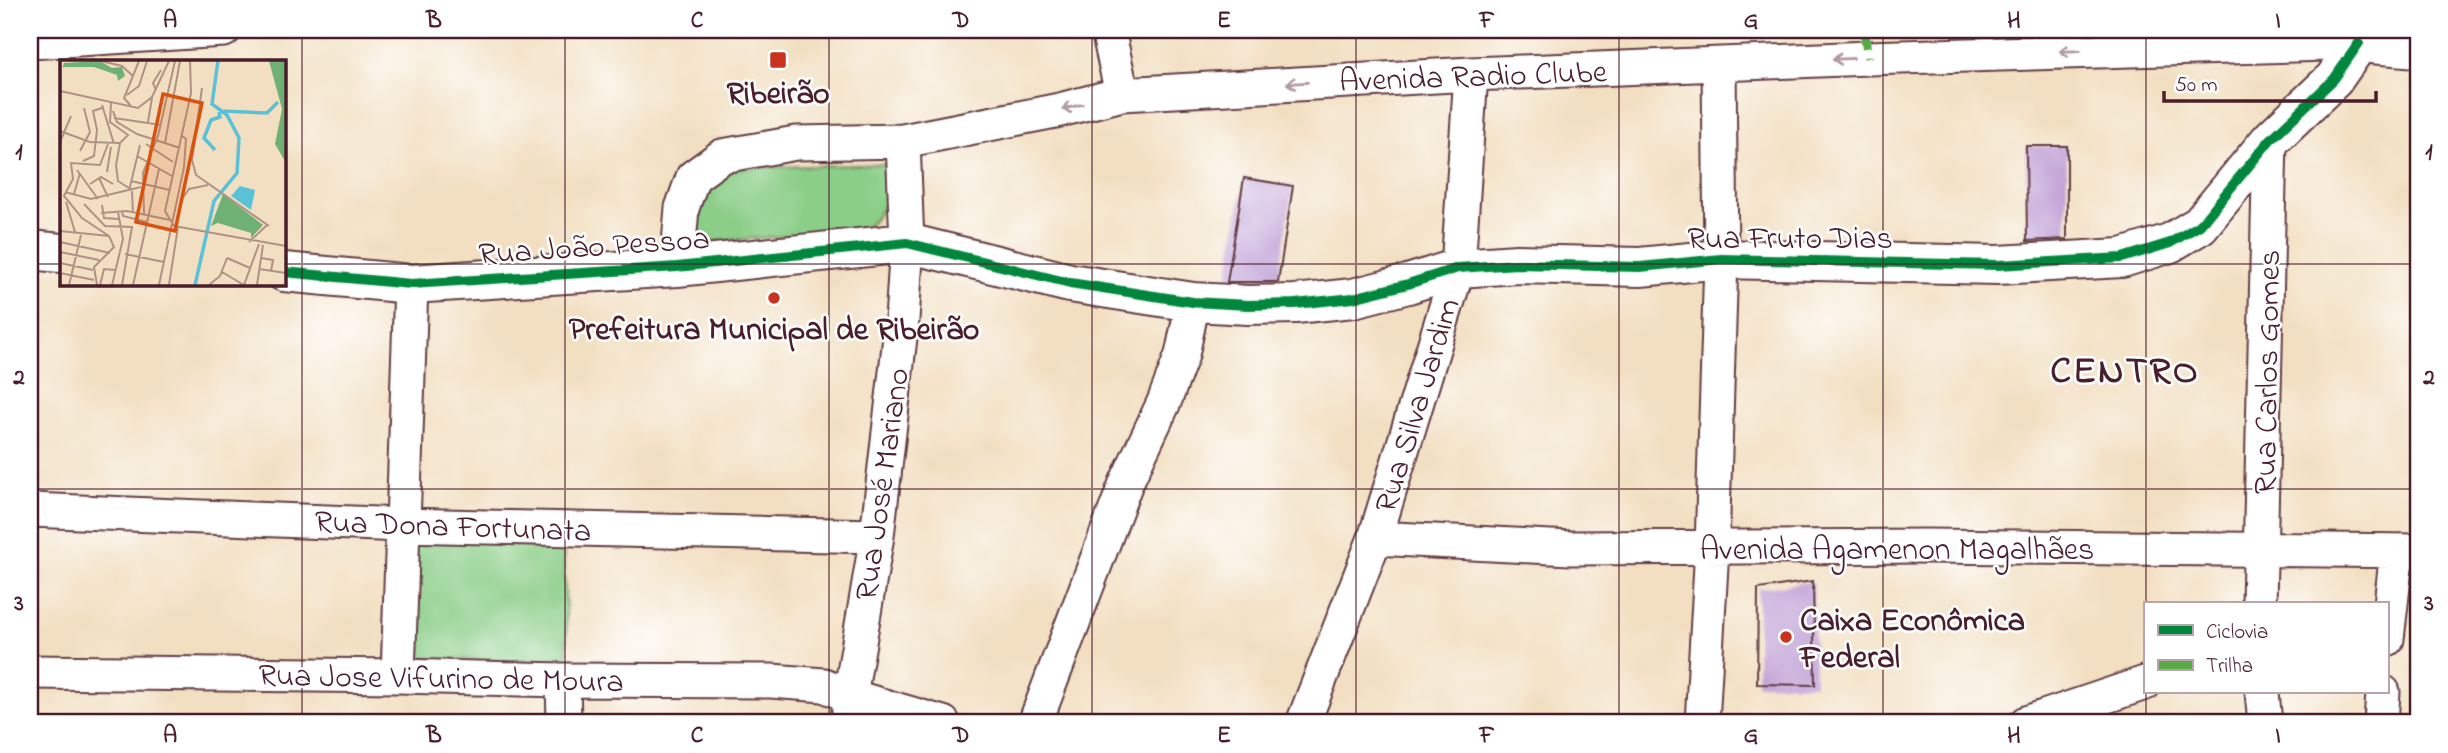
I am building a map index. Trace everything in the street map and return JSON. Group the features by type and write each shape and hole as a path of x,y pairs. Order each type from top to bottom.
{"street":[{"path":"30,42 223,30"},
{"path":"1108,30 1122,94"},
{"path":"2359,36 2418,48"},
{"name":"Avenida Radio Clube","path":"677,267 682,208 693,177 722,156 796,143 903,141 1060,110 1122,94 1471,74 2359,36"},
{"name":"Rua Fruto Dias","path":"1193,302 1295,304 1353,298 1458,268 1517,264 1640,267 1721,259 1998,265 2122,258 2170,243 2200,225 2270,140 2334,79 2359,36"},
{"path":"1702,723 1712,548 1721,259 1719,65"},
{"name":"Rua Silva Jardim","path":"1303,723 1375,538 1458,268 1471,74"},
{"name":"Rua Carlos Gomes","path":"2259,602 2270,140"},
{"name":"Rua José Mariano","path":"849,710 877,536 902,320 907,243 903,141"},
{"name":"Rua João Pessoa","path":"285,272 411,284 677,267 907,243 1070,283 1193,302"},
{"path":"30,250 60,253"},
{"path":"398,676 411,284"},
{"path":"1035,723 1126,483 1164,402 1182,355 1193,302"},
{"name":"Rua Dona Fortunata","path":"30,510 403,525 877,536"},
{"name":"Avenida Agamenon Magalhães","path":"1375,538 1571,548 1941,546 2408,551"},
{"path":"2388,635 2408,551"},
{"name":"Rua Jose Vifurino de Moura","path":"30,672 771,681 824,685 849,710 943,723"},
{"path":"563,680 564,723"},
{"path":"2025,723 2144,683"},
{"path":"2262,694 2265,723"},
{"path":"2381,723 2383,694"}],"green space":[{"path":"892,164 886,202 877,217 862,231 703,242 696,224 702,185 717,172 738,168"},
{"path":"415,539 563,544 568,663 417,658"}],"building":[{"path":"2026,146 2067,146 2067,239 2027,241"},
{"path":"1244,178 1293,186 1278,282 1227,282"},
{"name":"Caixa Econômica Federal","path":"1813,581 1815,685 1757,684 1758,589"}],"marked path":[{"path":"1864,30 1868,58"}],"cycle path":[{"path":"285,272 411,284 677,267 907,243 1070,283 1193,302 1248,305 1295,304 1353,298 1458,268 1517,264 1640,267 1721,259 1998,265 2122,258 2170,243 2200,225 2270,140 2334,79 2359,43"}],"place":[{"name":"Ribeirão","path":"778,60"},
{"name":"Prefeitura Municipal de Ribeirão","path":"774,298"},
{"name":"Caixa Econômica Federal","path":"1786,637"}],"district":[{"name":"CENTRO","path":"2125,369"}]}
